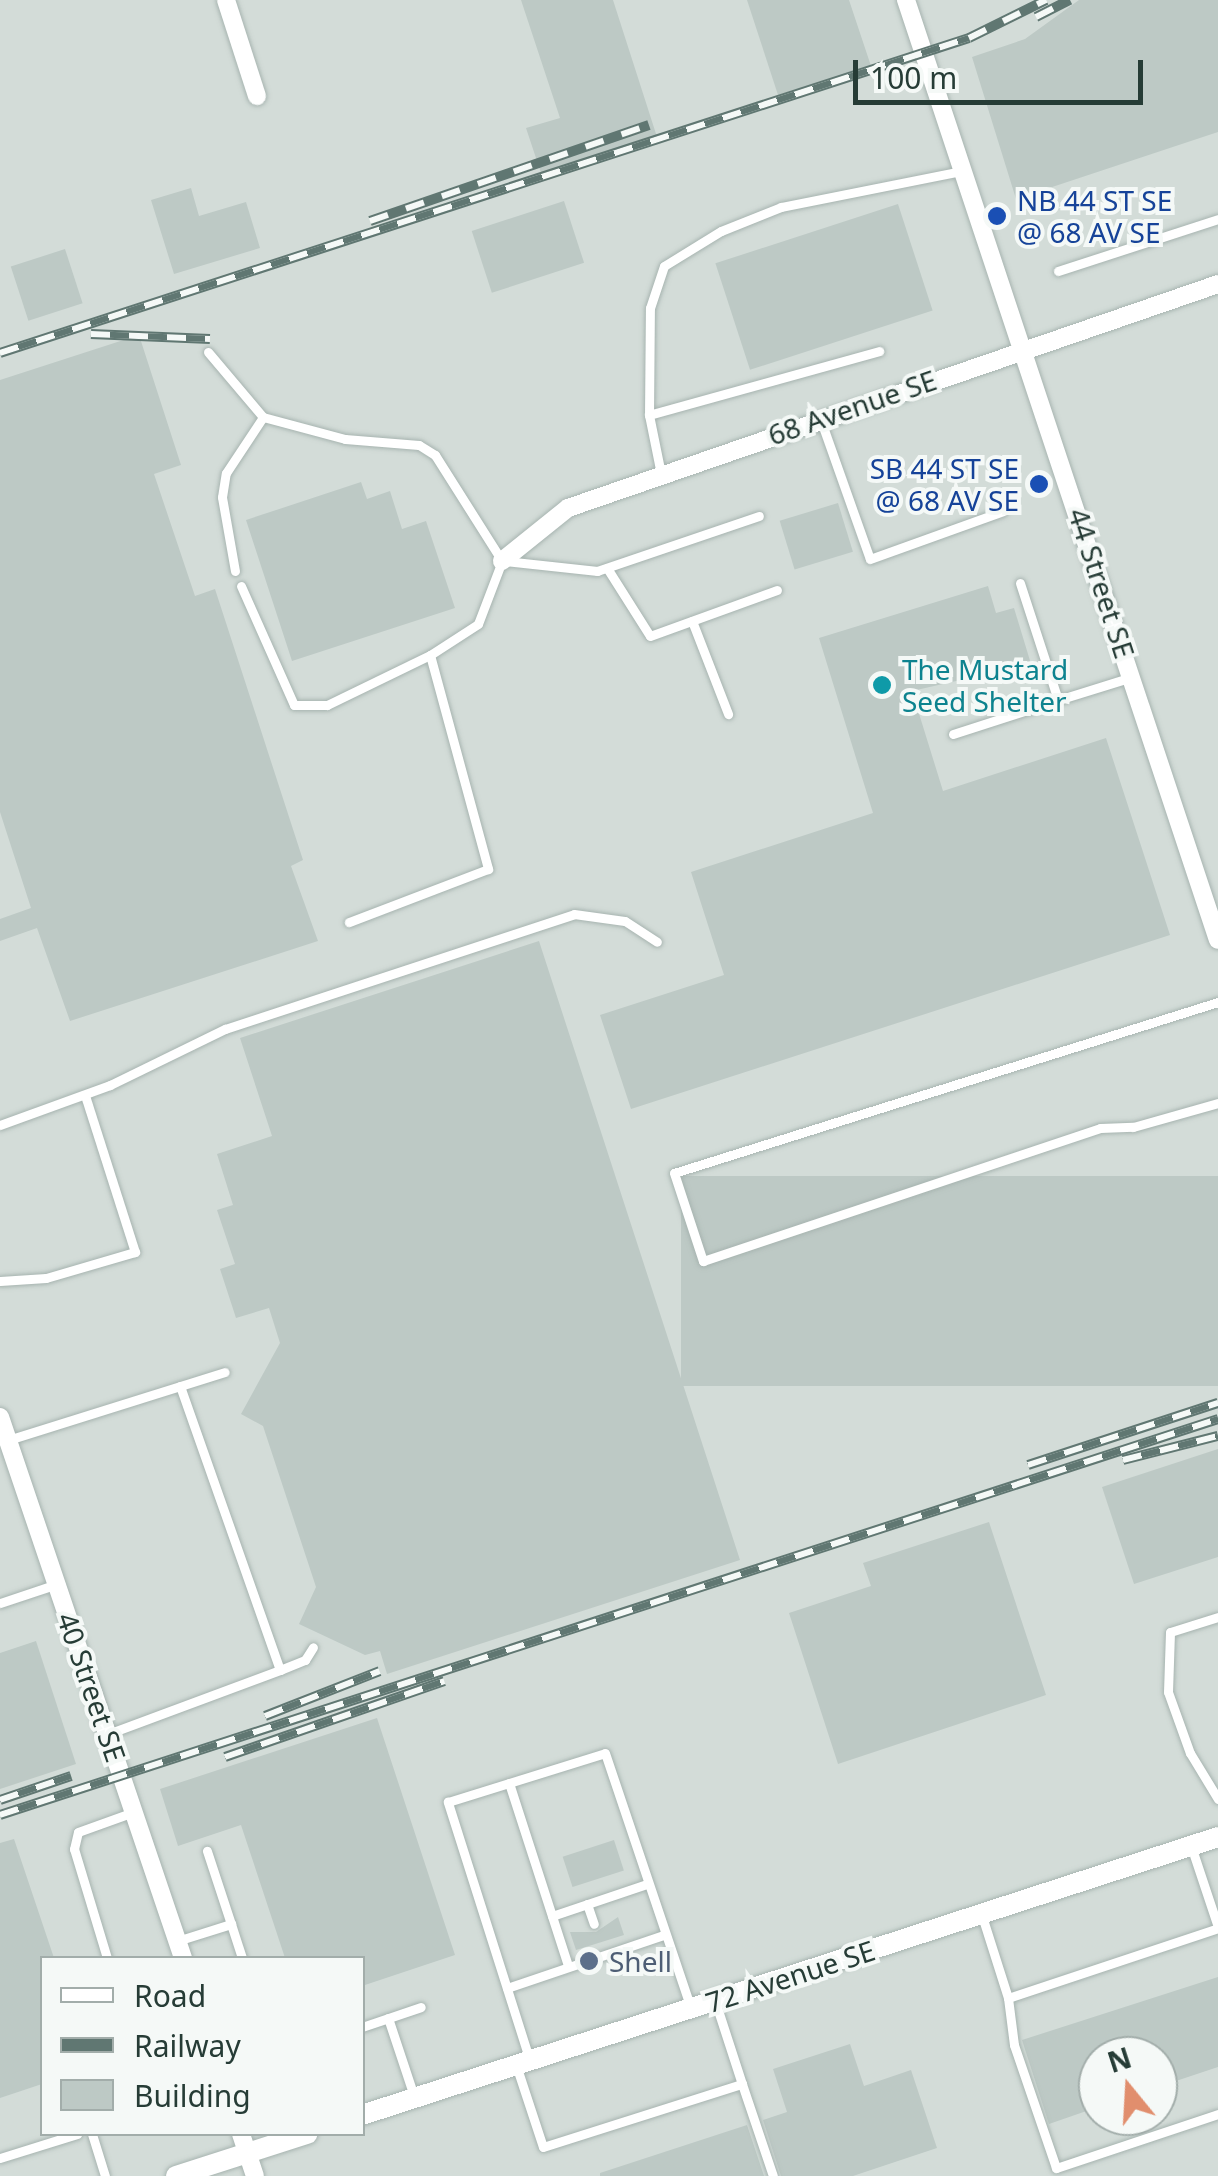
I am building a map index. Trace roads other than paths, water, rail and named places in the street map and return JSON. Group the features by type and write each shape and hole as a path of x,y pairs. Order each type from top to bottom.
{"street":[{"path":"226,0 257,96"},
{"name":"44 Street SE","path":"906,0 1218,940"},
{"name":"68 Avenue SE","path":"502,561 568,508 1024,346 1218,284"},
{"name":"40 Street SE","path":"0,1416 180,1950"},
{"name":"72 Avenue SE","path":"365,2115 1218,1837"},
{"path":"176,2176 245,2143 293,2136"},
{"path":"245,2143 255,2176"}],"lane":[{"path":"662,474 648,415 650,308 664,266 721,230 781,207 964,170"},
{"path":"1058,271 1218,219"},
{"path":"648,415 879,351"},
{"path":"208,352 263,418 345,439 418,445 463,489 502,561 478,624 430,655 327,704 294,704 241,586"},
{"path":"235,571 222,497 226,474 263,418"},
{"path":"820,418 870,558 1003,510"},
{"path":"502,561 607,568 759,516"},
{"path":"607,568 650,636 778,590"},
{"path":"1020,583 1058,700"},
{"path":"692,621 728,714"},
{"path":"349,922 488,868 430,655"},
{"path":"953,734 1132,678"},
{"path":"0,1125 84,1095 225,1028 574,914 624,921 657,942"},
{"path":"1218,1002 674,1173 703,1261 1100,1128 1133,1128 1218,1103"},
{"path":"0,1281 46,1278 134,1252 84,1095"},
{"path":"8,1440 225,1372"},
{"path":"180,1386 280,1670"},
{"path":"0,1603 57,1584"},
{"path":"1218,1617 1170,1632 1168,1692 1190,1753 1218,1800"},
{"path":"108,1734 305,1660 313,1647"},
{"path":"690,2009 604,1752 448,1802 507,1988 543,2147 742,2084"},
{"path":"510,1783 568,1966"},
{"path":"106,1956 74,1850 78,1832 134,1812"},
{"path":"1008,1998 1218,1928 1191,1846"},
{"path":"206,1852 241,1956"},
{"path":"552,1916 647,1884"},
{"path":"587,1904 594,1924"},
{"path":"981,1914 1008,1998 1014,2045 1056,2168 1218,2114"},
{"path":"180,1950 231,1924"},
{"path":"507,1988 664,1935"},
{"path":"600,1942 604,1955"},
{"path":"715,2001 773,2176"},
{"path":"365,2026 421,2006"},
{"path":"388,2018 415,2098"},
{"path":"0,2158 71,2136"},
{"path":"93,2136 105,2176"}],"railway":[{"path":"0,353 969,38 1046,0"},
{"path":"1036,17 1070,0"},
{"path":"370,221 649,125"},
{"path":"91,334 210,339"},
{"path":"1028,1465 1218,1403"},
{"path":"0,1815 1218,1419"},
{"path":"1123,1460 1218,1436"},
{"path":"265,1716 380,1671"},
{"path":"225,1757 444,1681"},
{"path":"0,1800 71,1776"}],"place":[{"name":"NB 44 ST SE @ 68 AV SE","path":"997,216"},
{"name":"SB 44 ST SE @ 68 AV SE","path":"1039,484"},
{"name":"The Mustard Seed Shelter","path":"882,685"},
{"name":"Shell","path":"589,1961"}]}
